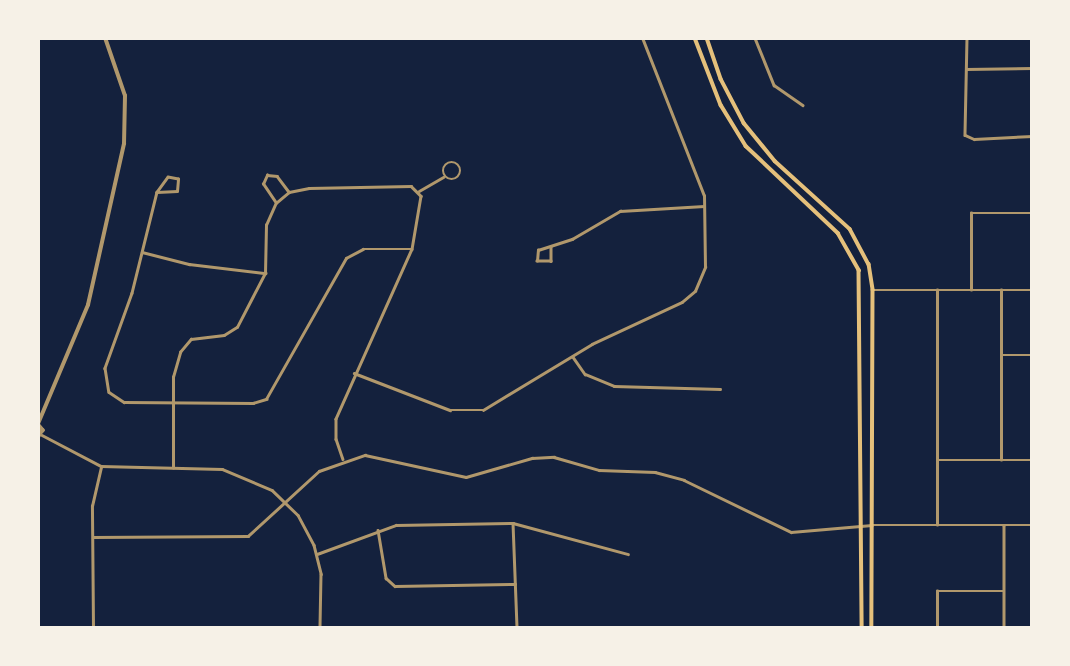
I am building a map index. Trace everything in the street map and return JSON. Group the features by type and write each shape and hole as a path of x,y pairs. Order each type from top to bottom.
{"main road":[{"path":"695,38 721,105 746,146 838,233 859,270 862,628"},
{"path":"707,38 724,86 744,123 775,161 850,229 867,258 873,290 872,628"}],"street":[{"path":"105,38 125,96 126,132 88,305 38,424 40,437 101,466 233,471 264,485 285,501 304,523 317,554 320,628"},
{"path":"354,373 441,407 466,412 496,406 573,357 695,291 705,267 704,206 692,159 642,38"},
{"path":"755,38 774,85 803,105"},
{"path":"967,38 968,139 1031,136"},
{"path":"967,69 1031,68"},
{"path":"419,191 444,176 449,163 460,167 457,178 444,176"},
{"path":"276,203 263,184 267,175 277,176 289,192"},
{"path":"157,192 177,191 178,179 168,177 157,192 104,380 118,400 172,403 266,399 346,258 363,249 412,249"},
{"path":"173,468 174,368 183,346 195,337 233,331 265,272 267,225 276,203 289,192 317,187 406,185 419,191"},
{"path":"343,459 335,425 354,373 412,249 419,191"},
{"path":"551,247 551,261 537,261 538,250 551,247 628,208 704,206"},
{"path":"971,290 971,213 1031,213"},
{"path":"142,252 189,264 265,272"},
{"path":"873,290 1031,290"},
{"path":"937,290 937,525"},
{"path":"1001,290 1001,460"},
{"path":"1001,355 1031,355"},
{"path":"573,357 585,374 614,386 720,389"},
{"path":"93,537 248,536 319,471 343,459 389,458 424,471 466,477 532,458 554,457 599,470 636,469 684,480 784,530 872,525 1031,526"},
{"path":"937,460 1031,460"},
{"path":"93,628 93,501 101,466"},
{"path":"317,554 396,525 513,523 628,554"},
{"path":"513,523 517,628"},
{"path":"1004,526 1004,628"},
{"path":"379,530 386,578 395,586 515,584"},
{"path":"937,628 937,591 1004,591"}]}
